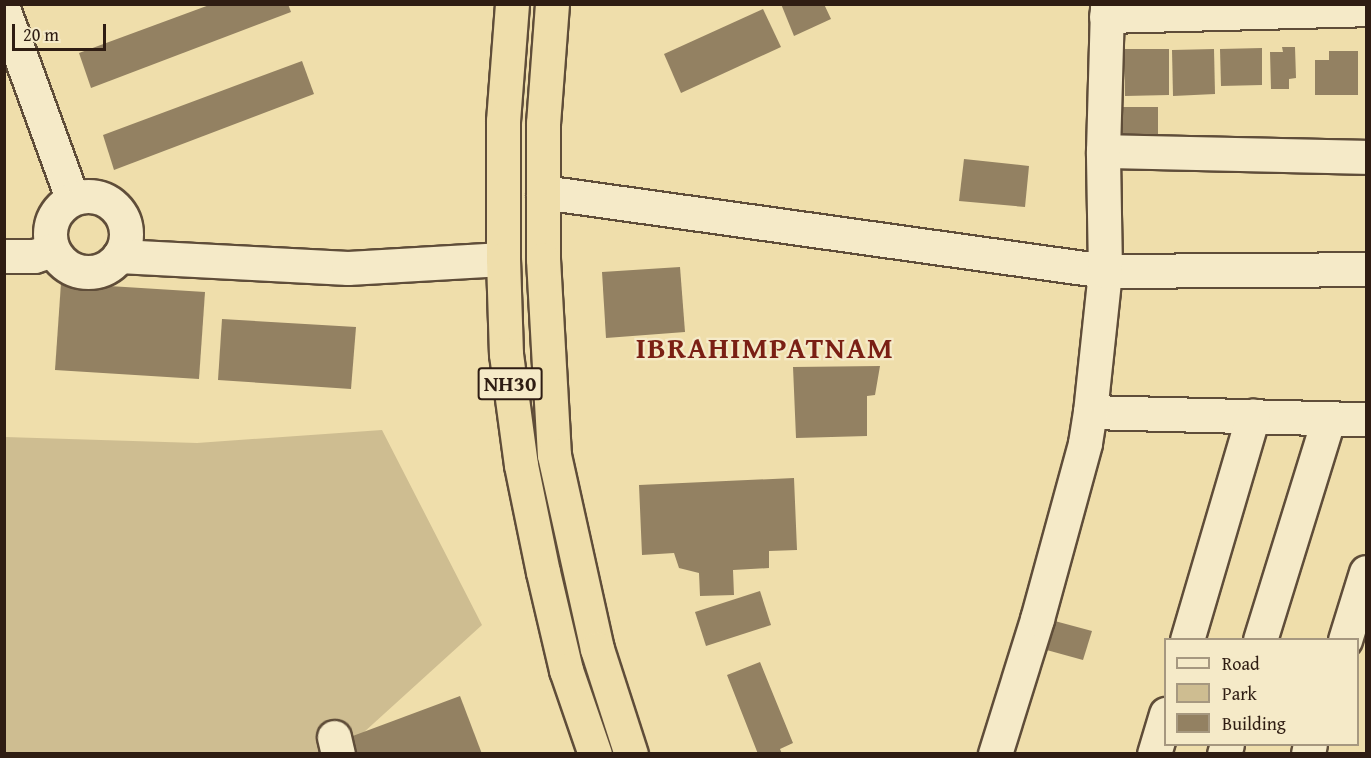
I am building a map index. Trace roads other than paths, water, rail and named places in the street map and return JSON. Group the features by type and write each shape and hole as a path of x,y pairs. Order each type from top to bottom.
{"highway":[{"name":"NH30","path":"512,4 503,121 506,354 521,465 566,670 595,753"},
{"name":"NH30","path":"552,4 543,123 543,192 546,350 554,455 594,637 631,753"},
{"path":"581,717 617,708"}],"street":[{"path":"995,753 1037,619 1084,443 1090,412 1105,271 1103,151 1106,10 1366,9"},
{"path":"4,11 72,198"},
{"path":"1103,151 1366,157"},
{"path":"543,192 1105,271 1366,269"},
{"path":"92,195 105,199 116,207 123,218 126,230 125,244 119,256 97,271 84,272 71,268 60,261 53,250 49,237 51,224 57,211 72,198 92,195"},
{"path":"4,256 34,256 53,250"},
{"path":"119,256 348,268 503,259"},
{"path":"1090,412 1328,420 1366,419"},
{"path":"1187,638 1252,416"},
{"path":"1260,638 1328,420"},
{"path":"1345,638 1366,572"},
{"path":"1154,753 1164,720"}],"district":[{"name":"IBRAHIMPATNAM","path":"765,347"}]}
